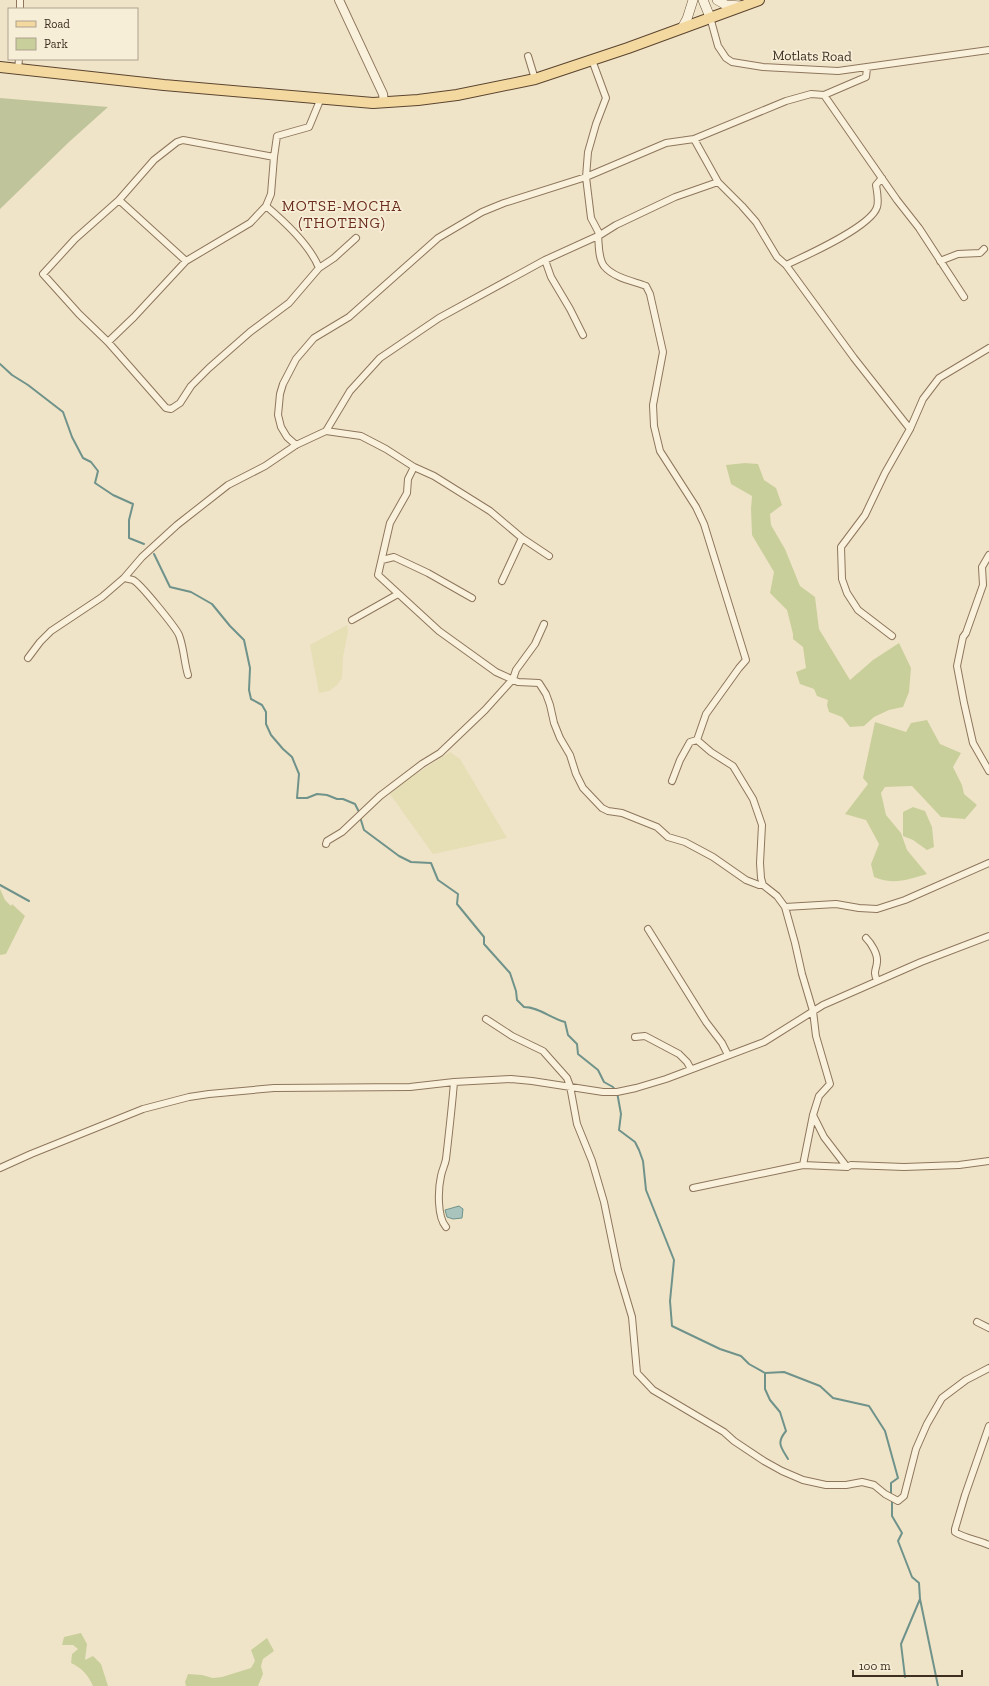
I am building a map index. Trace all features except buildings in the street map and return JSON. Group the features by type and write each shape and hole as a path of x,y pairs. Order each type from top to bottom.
{"main road":[{"path":"682,28 687,19 693,0"},
{"path":"703,0 710,18"},
{"path":"717,0 726,4 742,6"},
{"path":"0,67 18,64 164,85 373,103 457,95 535,79 759,0"}],"street":[{"path":"339,0 383,94 384,102"},
{"name":"Motlats Road","path":"710,18 718,46 726,58 732,62 763,66 838,71 989,50"},
{"path":"528,56 535,79"},
{"path":"592,60 606,98 596,124 588,152 586,177 591,218 599,235 600,252 604,265 617,275 646,286 650,294 663,352 653,405 654,426 660,451 696,507 704,524 746,660 706,714 697,740"},
{"path":"296,445 287,437 281,427 278,415 280,394 283,384 296,359 314,338 349,317 444,234 482,212 499,205 586,177 666,143 694,139 786,101 811,94 824,95 866,77 867,68"},
{"path":"824,95 919,228 964,298"},
{"path":"108,342 134,317 186,261 250,223 266,206 272,194 277,136 309,127 321,98"},
{"path":"694,139 718,182 751,217 777,257 786,265 854,358 910,428"},
{"path":"274,157 183,140 177,142 154,160 119,200 75,239 43,274 79,314 108,342 166,408 171,409 180,403 191,386 250,332 289,303 319,268 334,258 356,238"},
{"path":"786,265 822,248 872,216 878,206 876,185 882,178"},
{"path":"326,431 350,391 380,358 439,318 545,260 599,235 616,225 675,197 718,182"},
{"path":"119,200 186,261"},
{"path":"266,206 298,238 316,260 319,268"},
{"path":"940,261 958,254 980,253 984,249"},
{"path":"545,260 551,277 583,335"},
{"path":"892,636 858,610 847,593 842,579 841,548 865,515 885,473 910,428 923,399 940,378 989,348"},
{"path":"28,658 40,642 51,631 102,597 124,578 142,557 177,525 228,485 265,466 296,445 326,431 361,436 414,467 434,476 490,511 522,538 549,556"},
{"path":"414,467 408,479 407,493 390,523 378,575 439,631 496,672 518,682 539,683 548,699 554,723 560,738 570,755 576,774 584,788 602,808 608,811 622,813 657,827 668,837 685,842 706,853 746,880 763,885"},
{"path":"502,581 522,538"},
{"path":"989,555 982,567 983,585 966,633 963,637 957,666 973,743 989,771"},
{"path":"382,560 394,557 406,562 472,598"},
{"path":"983,574 989,577"},
{"path":"124,578 133,580 142,587 178,633 188,675"},
{"path":"352,620 398,594"},
{"path":"326,844 327,841 342,832 380,796 451,743 485,710 513,679 516,670 535,644 544,624"},
{"path":"672,781 680,760 690,742 697,740"},
{"path":"697,740 711,752 733,766 753,799 762,825 760,878 763,885 777,896 785,907 813,1011 816,1036 830,1084 819,1096 813,1115 803,1165"},
{"path":"785,907 836,904 877,909 905,900 989,863"},
{"path":"648,929 706,1022 722,1043 728,1055"},
{"path":"0,1168 143,1109 189,1097 209,1094 274,1088 403,1088 454,1082 510,1079 570,1086 603,1092 617,1092 636,1088 666,1079 764,1042 823,1005 877,981 989,936"},
{"path":"866,938 874,950 878,960 874,972 877,981"},
{"path":"486,1019 512,1036 543,1051 566,1078 570,1086 577,1124 598,1180 618,1270 632,1316 634,1351 638,1373 652,1390 724,1432 734,1441 782,1471 803,1480 826,1485 846,1485 862,1482 874,1485 885,1494 898,1501 904,1496 919,1443 927,1424 942,1398 966,1380 989,1368"},
{"path":"635,1037 645,1036 679,1054 687,1062 691,1069"},
{"path":"446,1227 443,1224 439,1203 441,1176 446,1160 454,1082"},
{"path":"813,1115 824,1137 847,1167"},
{"path":"693,1188 803,1165 904,1167 959,1165 989,1161"},
{"path":"977,1322 989,1328"},
{"path":"989,1426 964,1495 955,1528 955,1532 989,1545"}],"shaded area":[{"path":"347,625 348,632 343,657 342,678 337,685 329,691 319,693 310,645"},
{"path":"450,752 460,759 507,838 433,854 390,794 402,783"}],"green space":[{"path":"0,98 108,107 69,142 0,209"},
{"path":"745,463 758,464 764,480 776,488 782,505 770,514 771,525 785,549 800,586 815,597 819,629 850,680 873,660 899,643 911,668 909,692 903,707 889,710 874,717 864,726 850,727 842,717 829,712 827,705 828,700 817,696 814,689 800,684 796,672 806,668 803,647 793,639 787,610 770,593 774,572 752,535 752,496 731,484 726,465"},
{"path":"927,720 940,744 961,753 953,767 962,785 964,794 977,805 965,819 941,817 912,786 885,787 881,793 886,815 901,833 907,850 927,874 900,881 888,881 874,877 871,864 879,844 866,820 845,814 868,784 863,778 875,722 906,732 911,723"},
{"path":"913,807 925,811 932,827 934,847 927,850 913,840 903,836 903,812"},
{"path":"0,889 5,900 11,906 12,904 25,916 6,954 0,955"},
{"path":"81,1633 87,1644 85,1660 93,1656 101,1664 108,1686 93,1686 84,1672 71,1663 72,1654 78,1649 73,1645 62,1645 64,1637"},
{"path":"267,1638 274,1651 263,1659 261,1666 263,1674 258,1686 186,1686 185,1682 188,1674 202,1675 213,1678 222,1677 251,1668 255,1661 251,1650"}],"water":[{"path":"459,1206 463,1209 462,1218 453,1219 447,1217 445,1210"}],"waterway":[{"path":"0,364 12,375 28,385 63,412 72,437 83,458 91,462 98,471 95,483 113,495 133,504 129,520 129,538 144,544"},
{"path":"154,554 170,587 191,592 212,604 244,640 250,668 249,690 251,699 262,705 266,712 266,724 271,735 292,757 299,774 297,798 307,798 317,794 327,795 355,804 359,812"},
{"path":"360,817 364,830 399,856 411,862 431,863 438,880 458,894 457,904 484,937 484,944 510,973 516,991 517,1000 524,1007 535,1009 565,1022 568,1035 577,1044 578,1054 598,1070 604,1082 613,1087 617,1092 621,1114 619,1130 635,1142 639,1150 643,1161 646,1190 674,1260 670,1301 672,1326 720,1349 741,1356 749,1364 765,1373 784,1372 820,1386 833,1398 869,1406 885,1431 898,1478 891,1483 891,1495"},
{"path":"0,885 29,901"},
{"path":"765,1373 765,1389 770,1400 780,1412 786,1431 780,1442 788,1459"},
{"path":"892,1500 892,1516 902,1533 898,1541 912,1577 919,1583 920,1599 901,1644 905,1677"},
{"path":"920,1599 938,1686"}],"district":[{"name":"MOTSE-MOCHA (THOTENG)","path":"342,214"}]}
